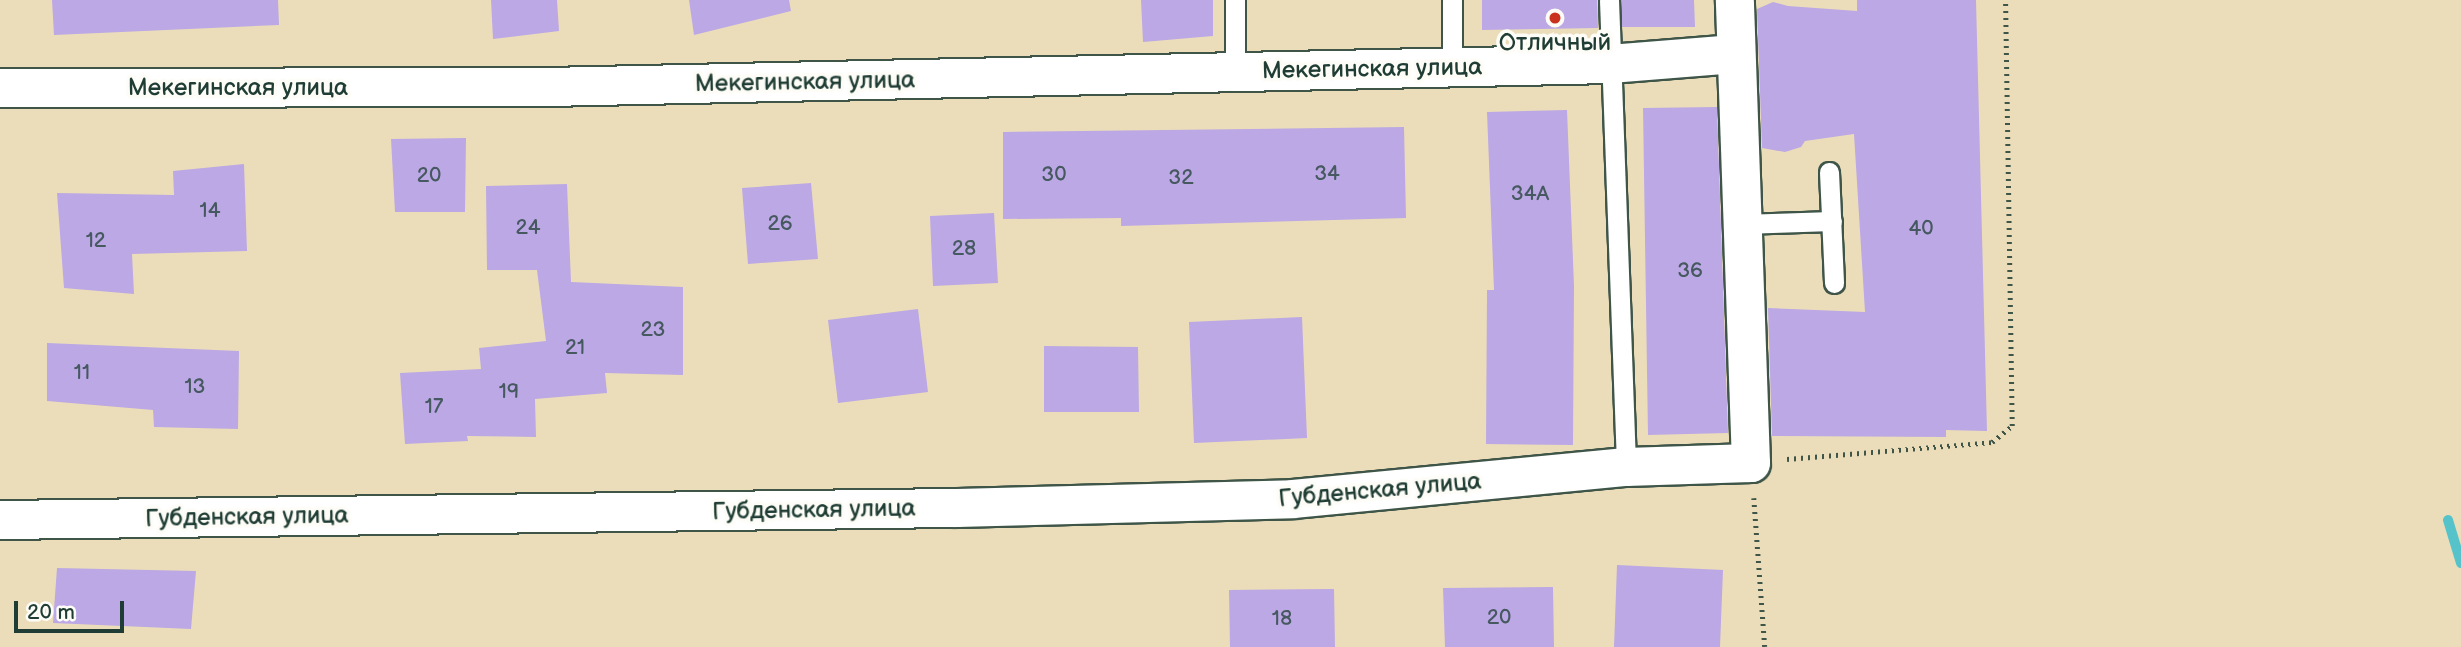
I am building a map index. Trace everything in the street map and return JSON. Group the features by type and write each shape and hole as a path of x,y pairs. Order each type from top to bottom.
{"street":[{"path":"1735,0 1751,463"},
{"name":"Мекегинская улица","path":"0,88 548,87 1610,64 1735,54"},
{"name":"Губденская улица","path":"0,520 957,508 1293,499 1626,467 1751,463"}],"lane":[{"path":"1235,0 1236,72"},
{"path":"1452,0 1452,67"},
{"path":"1609,0 1626,467"},
{"path":"1829,172 1834,283"},
{"path":"1742,224 1832,221"}],"path":[{"path":"1765,647 1751,463 1992,442 2012,426 2005,0"}],"building":[{"path":"52,0 278,0 279,25 54,35"},
{"path":"491,0 557,0 559,31 493,39"},
{"path":"689,0 789,0 791,11 694,35"},
{"path":"1141,0 1213,0 1213,36 1143,42"},
{"path":"1482,0 1597,0 1598,28 1482,30"},
{"path":"1621,0 1694,0 1695,27 1622,27"},
{"path":"1857,0 1976,0 1987,431 1946,430 1946,437 1772,436 1768,308 1865,312 1854,134 1805,141 1801,147 1785,152 1762,148 1757,9 1773,2 1788,6 1857,11"},
{"path":"1717,107 1728,433 1648,435 1643,108"},
{"path":"1567,110 1574,286 1573,445 1486,444 1487,290 1494,290 1487,112"},
{"path":"1404,127 1406,218 1121,226 1121,218 1003,219 1003,132"},
{"path":"466,138 465,212 395,212 391,139"},
{"path":"244,164 247,251 132,254 134,294 64,288 57,193 174,195 173,171"},
{"path":"811,183 818,259 748,264 742,188"},
{"path":"567,184 571,282 683,287 683,375 605,373 607,393 535,399 536,437 467,436 468,441 405,444 400,373 481,369 479,348 546,341 537,270 487,270 486,186"},
{"path":"994,213 998,283 933,286 930,216"},
{"path":"918,309 928,392 838,403 828,320"},
{"path":"1302,317 1307,438 1194,443 1189,322"},
{"path":"47,343 239,351 238,429 154,427 153,410 47,401"},
{"path":"1044,346 1138,347 1139,412 1044,412"},
{"path":"1617,565 1723,570 1720,647 1614,647"},
{"path":"57,568 196,571 191,629 53,623"},
{"path":"1553,587 1554,647 1445,647 1443,588"},
{"path":"1334,589 1335,647 1230,647 1229,590"}],"waterway":[{"path":"2448,520 2461,563"}],"place":[{"name":"Отличный","path":"1555,18"}]}
